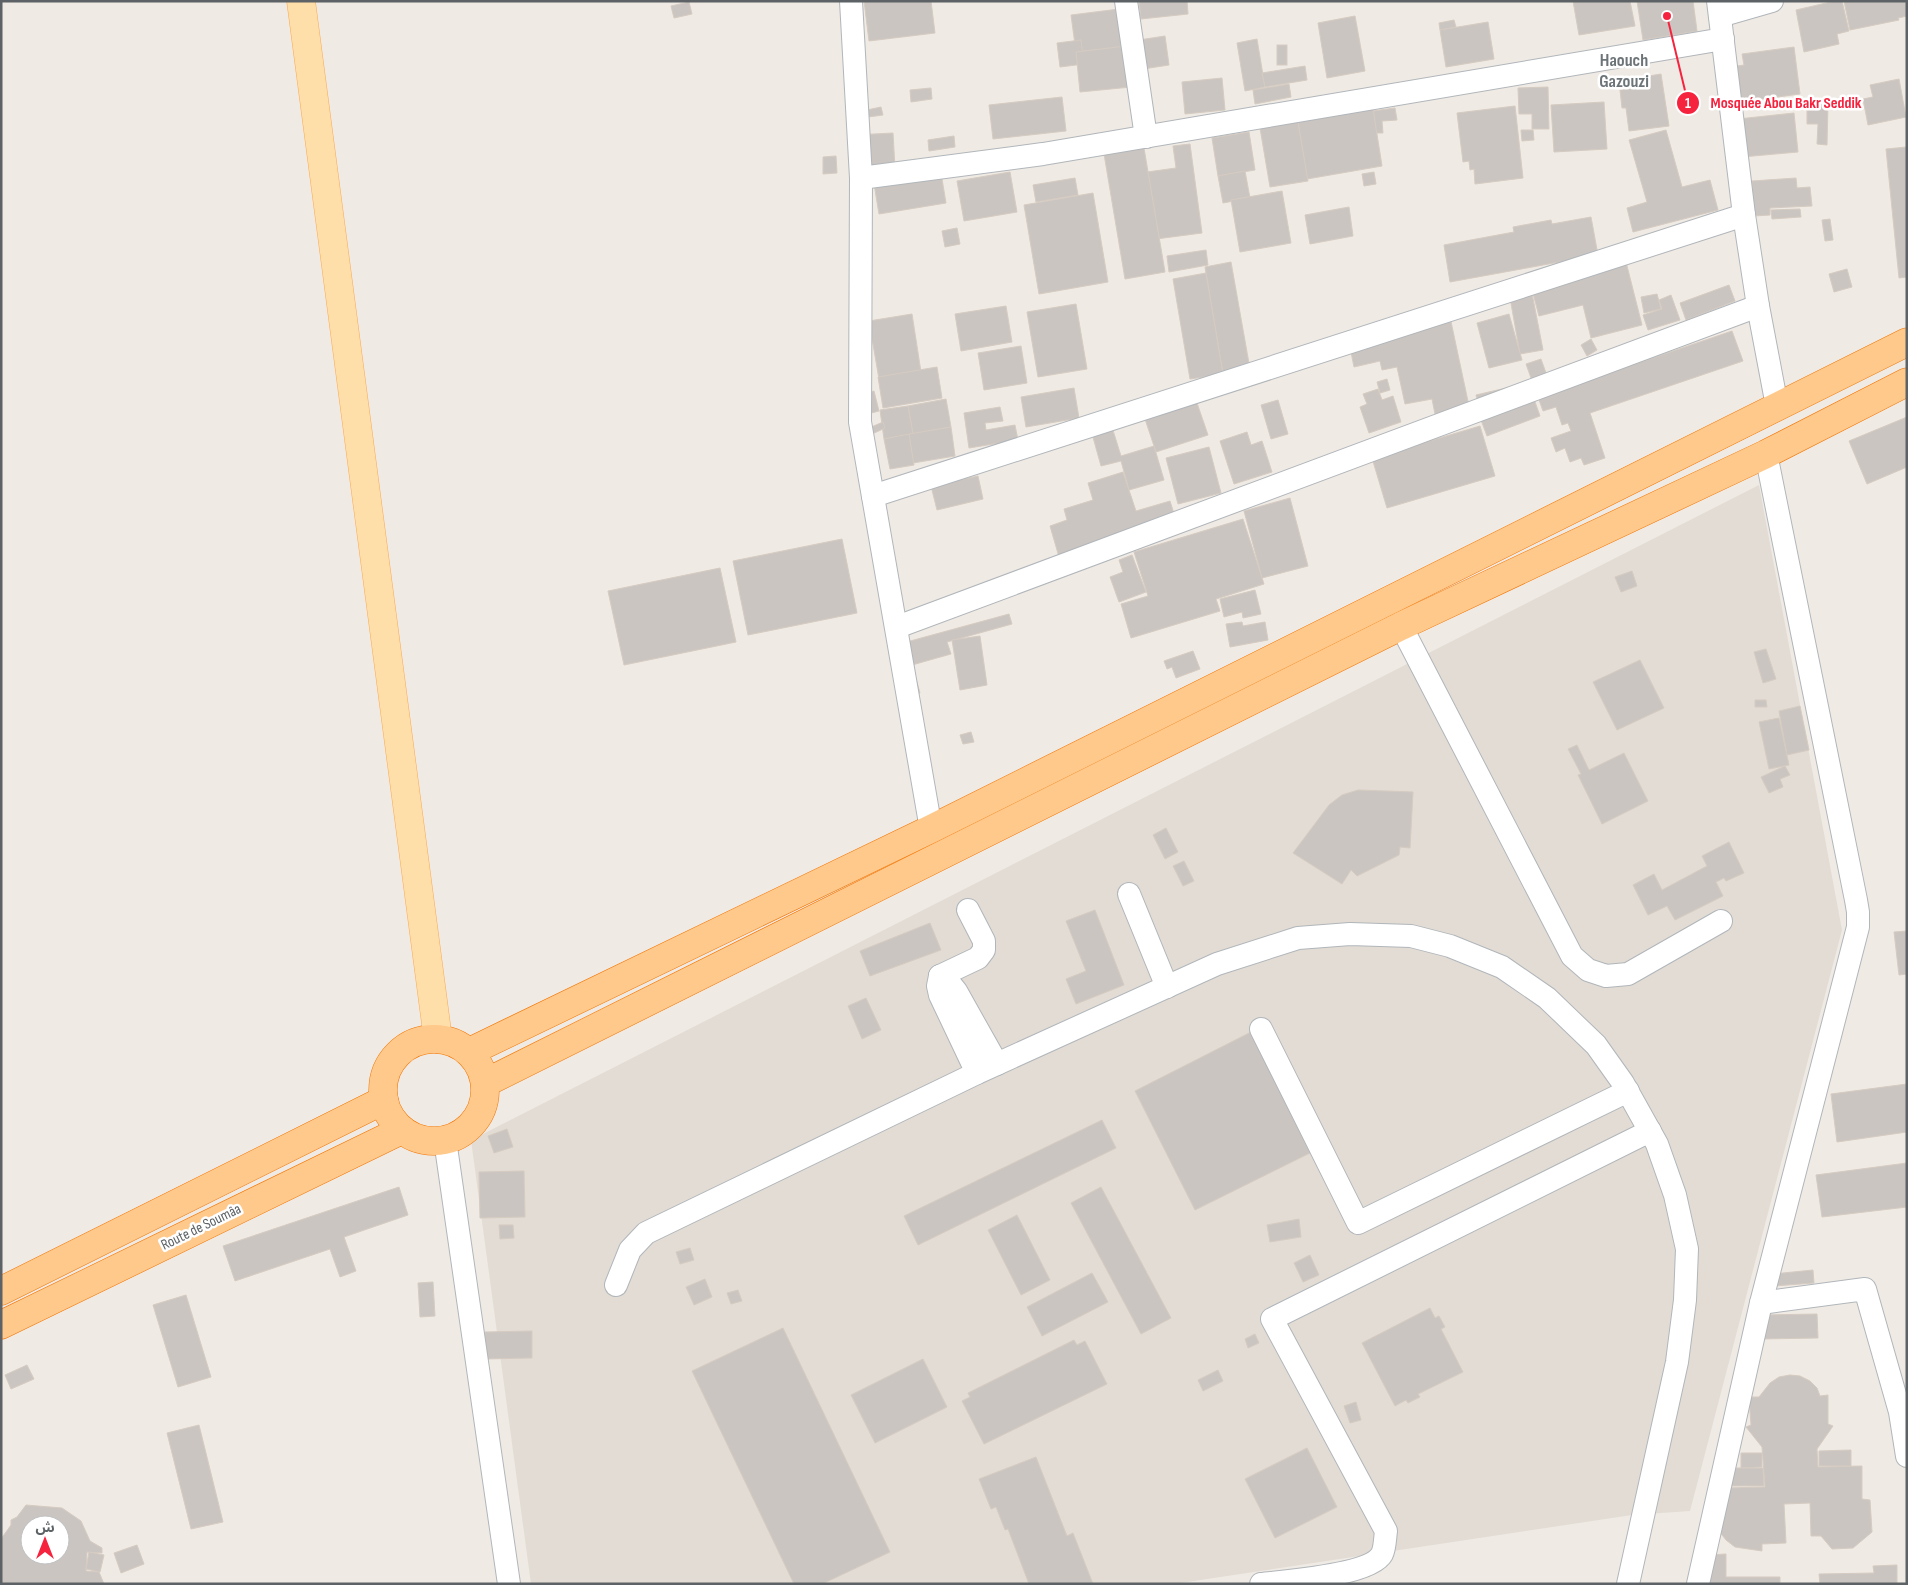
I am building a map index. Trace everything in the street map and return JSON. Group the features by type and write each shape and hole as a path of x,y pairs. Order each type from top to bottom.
{"highway":[{"path":"469,1052 931,829 1907,342"},
{"path":"485,1083 1401,626 1766,454 1907,382"},
{"path":"426,1039 450,1040 469,1052 477,1061 485,1083 484,1104 473,1124 456,1136 445,1140 422,1140 402,1130 390,1116 382,1088 384,1077 396,1056 415,1042 426,1039"},
{"path":"1,1291 384,1100"},
{"name":"Route de Soumâa","path":"1,1325 402,1130"}],"main road":[{"path":"300,1 438,1039"}],"street":[{"path":"851,1 860,178 860,422 931,829"},
{"path":"1126,1 1146,136"},
{"path":"1772,1 1719,9 1744,215 1758,306 1777,406"},
{"path":"860,178 1043,154 1723,39"},
{"path":"874,496 1744,215"},
{"path":"897,627 1758,306"},
{"path":"1698,1584 1761,1303 1858,927 1858,912 1766,454"},
{"path":"1401,626 1572,956 1588,970 1606,976 1628,974 1721,921"},
{"path":"1129,894 1167,987"},
{"path":"968,910 984,941 984,950 978,958 940,976 938,986 940,995 987,1068"},
{"path":"616,1285 630,1250 646,1233 987,1068 1217,964 1298,938 1350,934 1411,936 1450,946 1502,968 1547,998 1596,1045 1628,1091 1657,1144 1672,1186 1686,1249 1685,1300 1677,1362 1628,1584"},
{"path":"1261,1029 1358,1223 1628,1091"},
{"path":"1261,1584 1337,1574 1370,1566 1382,1554 1386,1531 1272,1319 1650,1132"},
{"path":"445,1140 509,1584"},
{"path":"1761,1303 1865,1289 1900,1412 1907,1456"}],"shaded area":[{"path":"1759,485 1842,930 1690,1511 1632,1515 1174,1584 531,1584 471,1140"}],"building":[{"path":"864,1 931,1 935,33 869,41"},
{"path":"1139,1 1187,1 1188,14 1141,19"},
{"path":"1573,1 1630,1 1635,26 1579,35"},
{"path":"1637,1 1693,1 1697,31 1643,40"},
{"path":"1842,1 1849,31 1837,34 1839,44 1804,52 1796,10"},
{"path":"1844,1 1907,1 1907,16 1898,18 1899,20 1850,30"},
{"path":"689,2 692,14 674,18 671,6"},
{"path":"1119,9 1123,47 1076,52 1071,15"},
{"path":"1355,16 1365,71 1327,78 1318,23"},
{"path":"1454,20 1456,27 1440,30 1439,23"},
{"path":"1488,22 1494,59 1446,67 1440,30"},
{"path":"1165,36 1169,65 1130,71 1126,42"},
{"path":"1257,39 1265,87 1245,91 1237,43"},
{"path":"1081,40 1084,64 1060,67 1057,43"},
{"path":"1277,45 1287,45 1287,65 1277,65"},
{"path":"1126,46 1131,87 1080,92 1076,52"},
{"path":"1794,47 1800,94 1741,102 1737,66 1744,65 1742,54"},
{"path":"1305,66 1307,80 1265,87 1262,73"},
{"path":"1661,74 1669,126 1629,131 1626,108 1622,108 1620,90 1632,88 1630,79"},
{"path":"1222,78 1225,110 1185,114 1182,82"},
{"path":"1899,79 1906,117 1868,125 1863,99 1873,97 1870,85"},
{"path":"1289,84 1291,97 1255,104 1253,90"},
{"path":"1548,87 1549,129 1532,129 1532,114 1519,114 1518,88"},
{"path":"931,88 932,99 911,102 910,90"},
{"path":"1062,97 1066,131 993,139 989,105"},
{"path":"1604,102 1607,149 1554,152 1551,105"},
{"path":"1807,103 1828,104 1827,145 1817,144 1818,124 1807,124"},
{"path":"1515,106 1523,178 1475,184 1474,169 1470,170 1469,161 1463,162 1457,113"},
{"path":"881,107 883,115 868,117 867,110"},
{"path":"1395,108 1397,120 1382,121 1383,133 1376,133 1373,111"},
{"path":"1373,109 1382,166 1307,179 1298,122"},
{"path":"1794,113 1798,152 1742,157 1738,119"},
{"path":"1298,122 1308,181 1270,187 1260,128"},
{"path":"1521,130 1533,130 1534,140 1522,141"},
{"path":"1666,130 1682,187 1710,180 1718,210 1633,232 1627,208 1647,202 1629,140"},
{"path":"1249,132 1255,170 1218,176 1212,138"},
{"path":"893,133 895,168 857,169 855,135"},
{"path":"954,136 955,147 929,151 928,140"},
{"path":"1190,144 1202,233 1156,239 1147,172 1176,168 1173,146"},
{"path":"1907,147 1907,277 1899,278 1886,149"},
{"path":"1144,148 1165,272 1125,279 1104,154"},
{"path":"836,156 837,173 823,174 823,157"},
{"path":"1245,171 1250,198 1223,203 1218,176"},
{"path":"1010,172 1017,212 964,221 957,181"},
{"path":"1374,172 1376,184 1364,186 1362,174"},
{"path":"941,173 946,203 879,214 874,184"},
{"path":"1075,178 1078,195 1036,202 1033,185"},
{"path":"1796,178 1797,188 1810,187 1812,206 1770,208 1770,215 1754,216 1752,181"},
{"path":"1282,191 1291,243 1240,252 1231,200"},
{"path":"1093,193 1108,282 1039,294 1024,205"},
{"path":"1349,207 1353,236 1310,244 1305,215"},
{"path":"1800,209 1801,217 1772,219 1771,210"},
{"path":"1591,217 1598,255 1450,282 1444,245 1514,232 1513,227 1551,220 1552,224"},
{"path":"1830,219 1833,240 1825,241 1822,220"},
{"path":"957,228 960,244 945,247 942,231"},
{"path":"1206,250 1208,265 1169,272 1167,256"},
{"path":"1231,262 1250,369 1223,374 1205,267"},
{"path":"1626,262 1642,325 1591,338 1583,305 1539,316 1531,286"},
{"path":"1847,269 1852,287 1834,292 1829,274"},
{"path":"1206,273 1223,374 1190,379 1173,279"},
{"path":"1729,285 1735,301 1686,320 1680,303"},
{"path":"1531,288 1543,350 1520,354 1509,292"},
{"path":"1657,294 1661,309 1644,313 1641,297"},
{"path":"1671,295 1680,320 1648,330 1643,315 1662,309 1659,300"},
{"path":"1076,304 1087,369 1038,377 1027,312"},
{"path":"1006,306 1012,342 961,351 955,314"},
{"path":"912,314 921,372 879,379 869,321"},
{"path":"1509,314 1522,360 1489,368 1477,323"},
{"path":"1450,317 1469,406 1435,414 1432,399 1405,404 1397,367 1382,370 1380,361 1354,367 1350,347"},
{"path":"1732,331 1743,361 1590,413 1605,458 1584,465 1581,458 1570,462 1565,448 1556,452 1551,438 1571,431 1568,423 1562,425 1556,407 1543,411 1538,397"},
{"path":"1591,339 1597,350 1587,356 1581,345"},
{"path":"1021,346 1027,383 984,390 978,353"},
{"path":"1541,359 1546,373 1531,378 1526,364"},
{"path":"937,367 942,398 883,408 878,377"},
{"path":"1387,379 1390,390 1380,393 1377,382"},
{"path":"1074,388 1079,418 1026,427 1021,397"},
{"path":"1506,388 1509,399 1479,407 1476,395"},
{"path":"1378,389 1382,400 1393,396 1401,422 1369,433 1360,407 1367,404 1363,394"},
{"path":"874,391 879,411 860,416 854,397"},
{"path":"946,399 951,427 913,434 908,406"},
{"path":"1534,399 1540,416 1487,436 1481,420"},
{"path":"1278,400 1288,434 1271,439 1261,405"},
{"path":"1197,403 1208,435 1156,452 1145,419"},
{"path":"908,406 913,434 884,439 880,410"},
{"path":"1000,407 1003,421 985,423 986,430 1015,425 1018,440 969,448 964,413"},
{"path":"1907,417 1907,467 1867,484 1849,441"},
{"path":"883,422 885,428 870,435 869,428"},
{"path":"1111,424 1121,456 1154,446 1164,480 1129,490 1121,461 1101,466 1091,430"},
{"path":"1480,426 1495,476 1387,508 1372,458"},
{"path":"951,427 955,456 913,463 909,434"},
{"path":"1247,432 1251,445 1262,441 1272,472 1234,484 1220,441"},
{"path":"909,434 914,465 890,469 884,439"},
{"path":"1209,447 1221,493 1178,504 1166,458"},
{"path":"1123,472 1136,511 1170,501 1176,520 1059,557 1050,526 1067,520 1064,509 1093,500 1088,483"},
{"path":"978,476 983,499 937,510 931,486"},
{"path":"1290,498 1308,566 1262,578 1244,511"},
{"path":"1243,519 1264,584 1216,599 1220,611 1131,638 1121,604 1148,596 1134,552"},
{"path":"842,539 857,613 748,635 733,561"},
{"path":"1132,555 1146,592 1119,602 1110,577 1123,572 1119,560"},
{"path":"720,568 736,642 624,665 608,591"},
{"path":"1632,571 1637,586 1621,592 1615,577"},
{"path":"1255,590 1261,614 1243,618 1242,612 1224,617 1220,599"},
{"path":"1009,614 1012,624 947,642 951,654 912,665 920,693 906,697 892,646"},
{"path":"1242,622 1243,626 1265,622 1268,640 1230,647 1226,624"},
{"path":"980,636 987,685 960,690 952,640"},
{"path":"1766,649 1776,679 1763,683 1754,652"},
{"path":"1193,651 1200,669 1176,678 1172,667 1167,669 1164,661"},
{"path":"1640,660 1664,708 1617,730 1593,682"},
{"path":"1755,700 1766,700 1767,707 1755,707"},
{"path":"1800,706 1809,750 1787,755 1779,711"},
{"path":"1779,718 1789,765 1769,769 1759,722"},
{"path":"971,732 974,742 963,744 960,735"},
{"path":"1577,745 1589,770 1624,753 1648,801 1602,824 1578,775 1581,774 1568,749"},
{"path":"1785,766 1790,775 1780,779 1783,787 1769,793 1761,777"},
{"path":"1358,790 1413,792 1410,848 1400,847 1399,855 1357,876 1351,870 1342,884 1293,853 1329,805 1342,795"},
{"path":"1166,828 1178,852 1165,859 1153,835"},
{"path":"1729,842 1744,873 1726,881 1724,878 1716,882 1723,896 1675,920 1667,906 1648,915 1633,885 1654,874 1662,890 1707,866 1702,856"},
{"path":"1184,861 1194,881 1183,886 1173,866"},
{"path":"1095,910 1124,985 1076,1004 1066,979 1086,971 1066,921"},
{"path":"930,923 941,950 870,976 860,951"},
{"path":"1907,931 1907,974 1899,975 1894,932"},
{"path":"866,998 881,1030 862,1039 848,1006"},
{"path":"1255,1030 1272,1066 1271,1074 1310,1153 1195,1210 1135,1091"},
{"path":"1907,1084 1907,1132 1837,1142 1831,1094"},
{"path":"1102,1120 1116,1148 918,1245 904,1216"},
{"path":"507,1129 513,1147 494,1153 488,1136"},
{"path":"1907,1163 1907,1207 1822,1217 1816,1175"},
{"path":"524,1171 525,1217 480,1218 479,1172"},
{"path":"399,1187 408,1215 344,1237 356,1271 340,1277 330,1249 235,1281 223,1246"},
{"path":"1101,1187 1171,1318 1141,1334 1071,1203"},
{"path":"1017,1215 1050,1280 1021,1295 988,1230"},
{"path":"1299,1219 1301,1237 1270,1242 1267,1225"},
{"path":"499,1225 513,1225 514,1238 500,1239"},
{"path":"690,1248 694,1260 680,1264 676,1252"},
{"path":"1310,1255 1319,1275 1303,1282 1294,1263"},
{"path":"1813,1270 1814,1283 1774,1286 1773,1274"},
{"path":"1092,1273 1108,1302 1042,1336 1027,1307"},
{"path":"705,1279 712,1297 694,1305 686,1287"},
{"path":"433,1282 435,1316 420,1317 418,1283"},
{"path":"738,1290 742,1301 731,1304 727,1293"},
{"path":"186,1295 211,1377 178,1387 153,1305"},
{"path":"1430,1308 1435,1318 1439,1316 1445,1327 1441,1329 1463,1372 1418,1394 1420,1397 1408,1403 1406,1400 1395,1406 1362,1343"},
{"path":"1817,1314 1818,1338 1761,1339 1761,1315"},
{"path":"783,1328 890,1552 822,1584 794,1584 692,1371"},
{"path":"532,1331 532,1358 485,1359 485,1332"},
{"path":"1255,1334 1259,1343 1248,1348 1245,1339"},
{"path":"1074,1340 1077,1345 1085,1341 1107,1384 984,1444 962,1401 970,1397 968,1393"},
{"path":"923,1359 947,1407 875,1443 851,1395"},
{"path":"27,1365 34,1379 11,1389 5,1375"},
{"path":"1218,1370 1223,1381 1203,1391 1198,1380"},
{"path":"1800,1376 1810,1381 1817,1388 1820,1396 1828,1395 1828,1424 1833,1426 1817,1449 1818,1467 1862,1466 1862,1499 1870,1500 1872,1532 1853,1548 1832,1549 1821,1536 1811,1536 1810,1503 1784,1504 1786,1543 1762,1544 1762,1551 1735,1547 1719,1531 1725,1488 1765,1487 1762,1447 1746,1427 1751,1425 1749,1397 1759,1397 1770,1383 1779,1377"},
{"path":"1356,1402 1361,1420 1350,1423 1344,1406"},
{"path":"199,1425 223,1522 191,1529 167,1433"},
{"path":"1307,1448 1337,1507 1275,1538 1245,1479"},
{"path":"1851,1450 1851,1466 1819,1466 1819,1451"},
{"path":"1741,1453 1762,1453 1762,1467 1741,1468"},
{"path":"1036,1457 1067,1536 1073,1533 1093,1584 1029,1584 1008,1529 1005,1530 996,1507 991,1509 979,1479"},
{"path":"1730,1468 1763,1468 1764,1486 1730,1486"},
{"path":"26,1505 62,1508 81,1521 90,1541 102,1548 102,1553 87,1552 86,1571 99,1572 104,1584 1,1584 1,1539 11,1525 11,1520 17,1517"},
{"path":"137,1545 144,1564 121,1573 114,1553"},
{"path":"89,1552 104,1555 100,1572 86,1569"},
{"path":"1726,1554 1726,1577 1780,1577 1780,1584 1708,1584 1708,1555"},
{"path":"1897,1565 1897,1584 1820,1584 1819,1574 1874,1573 1873,1566"}],"place":[{"name":"Mosquée Abou Bakr Seddik","path":"1667,16"}],"district":[{"name":"Haouch Gazouzi","path":"1624,70"}]}
